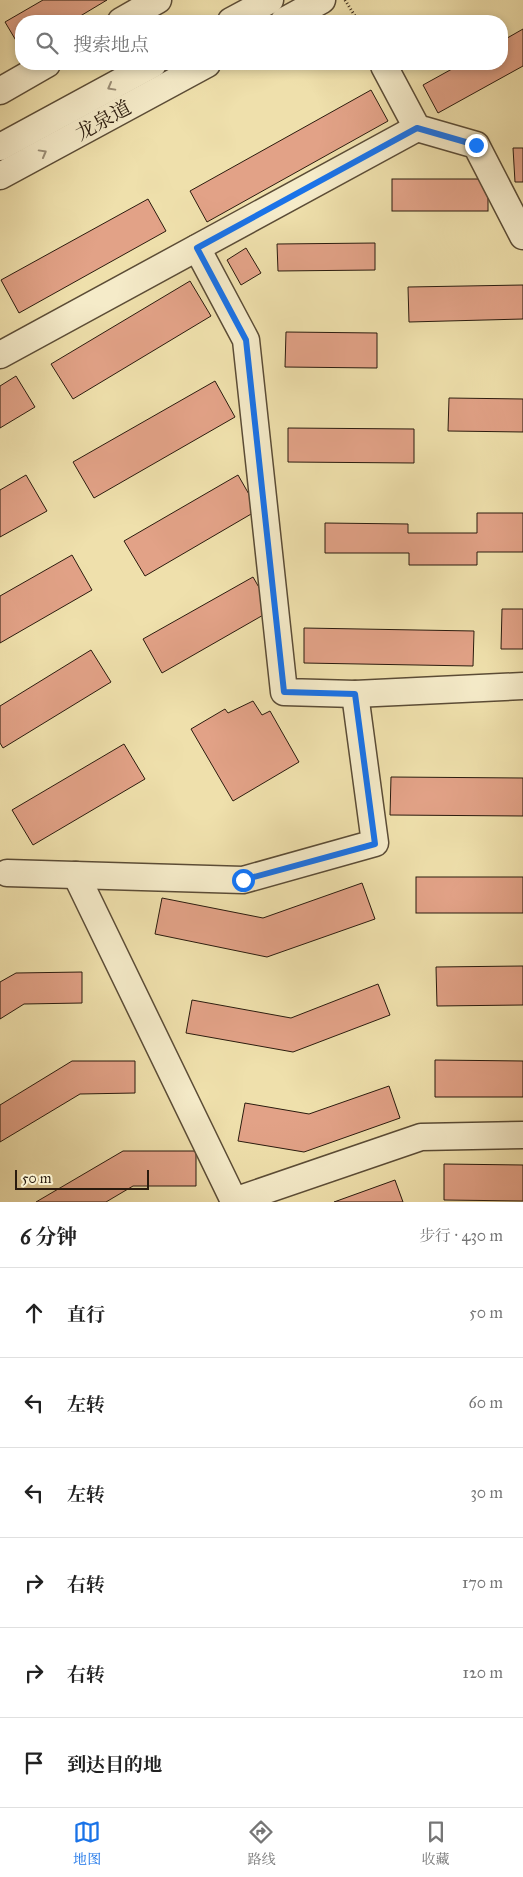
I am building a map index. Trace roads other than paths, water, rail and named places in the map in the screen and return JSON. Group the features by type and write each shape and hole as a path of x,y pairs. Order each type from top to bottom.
{"street":[{"path":"132,15 158,0"},
{"path":"235,15 270,0"},
{"path":"295,15 322,0"},
{"path":"0,90 36,70"},
{"name":"龙泉道","path":"0,147 143,70"},
{"name":"龙泉道","path":"0,176 196,70"},
{"path":"386,70 417,128"},
{"path":"0,355 417,128 476,145 523,236"},
{"path":"197,248 246,340 284,692 355,694 523,686"},
{"path":"2,870 76,875 243,880 375,844 355,694"},
{"path":"76,875 234,1201 421,1137 523,1135"}]}
